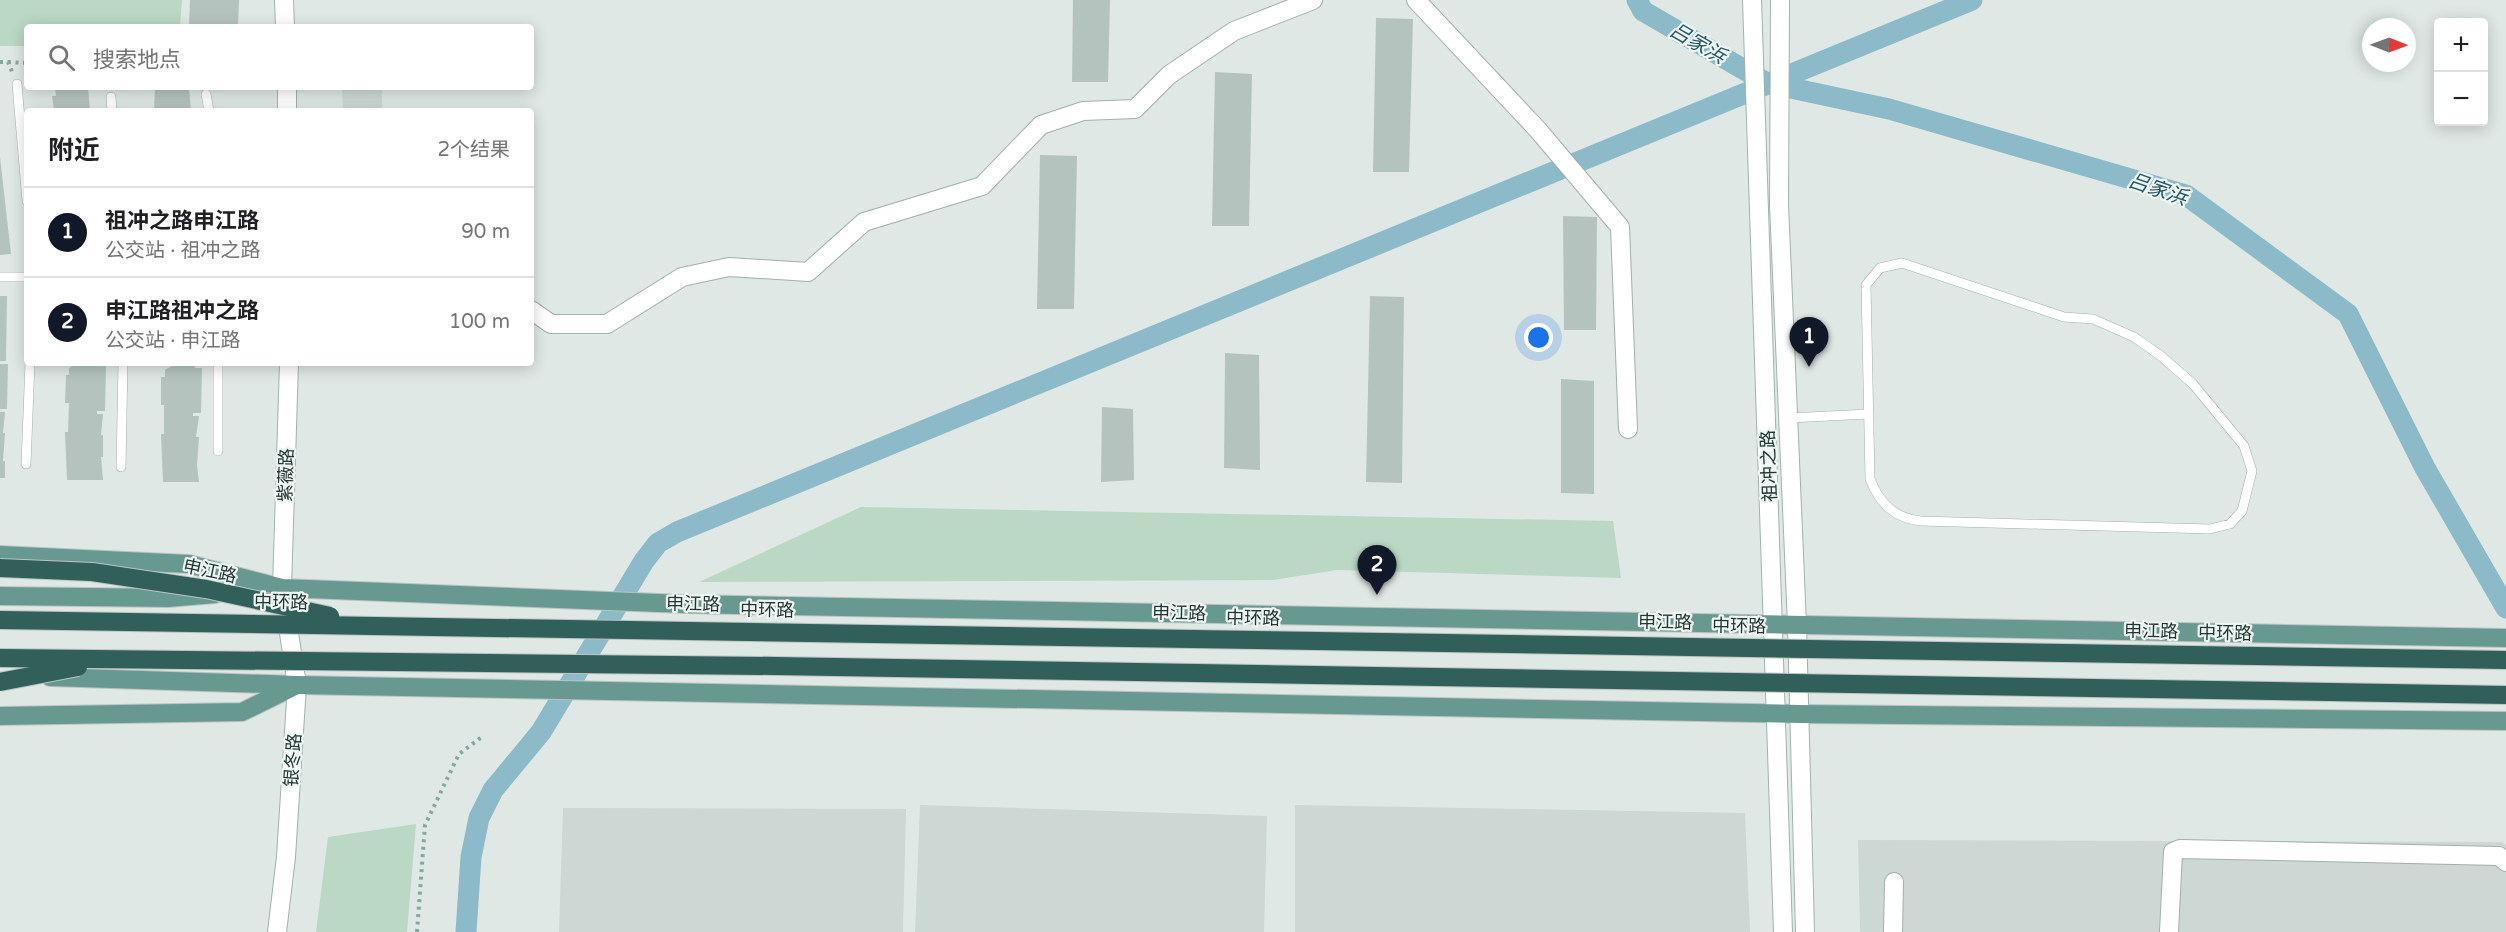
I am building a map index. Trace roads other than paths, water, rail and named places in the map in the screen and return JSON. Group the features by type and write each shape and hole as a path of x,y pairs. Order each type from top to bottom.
{"highway":[{"path":"0,568 92,572 206,589 367,624"},
{"name":"中环路","path":"0,620 367,624 2506,660"},
{"path":"0,658 775,666 2506,695"},
{"path":"0,682 109,660"}],"main road":[{"name":"申江路","path":"0,555 189,564 282,588 562,600 2506,638"},
{"path":"0,596 168,598 282,588"},
{"path":"0,676 297,685 509,687 1800,714 2506,721"},
{"path":"0,716 242,712 297,685"}],"street":[{"path":"284,0 285,24"},
{"path":"534,312 551,324 607,324 682,277 729,267 808,272 864,222 982,186 1041,125 1083,111 1135,110 1169,75 1234,31 1313,0"},
{"path":"1416,0 1538,129 1620,227 1628,429"},
{"name":"祖冲之路","path":"1752,0 1778,713 1783,932"},
{"name":"祖冲之路","path":"1780,0 1779,204 1797,625 1805,932"},
{"path":"287,90 287,108"},
{"name":"紫薇路","path":"282,588 289,366"},
{"name":"银冬路","path":"277,932 286,857 297,685 282,588"},
{"path":"2169,932 2174,852 2180,849 2499,856 2506,862"},
{"path":"1893,932 1894,882"}],"lane":[{"path":"17,84 24,166"},
{"path":"206,94 208,108"},
{"path":"111,97 112,108"},
{"path":"1902,263 2064,317 2093,319 2134,338 2161,356 2193,384 2244,446 2252,471 2242,511 2230,524 2210,529 1908,520 1888,509 1877,497 1870,479 1869,414 1866,285 1880,268 1902,263"},
{"path":"0,277 24,277"},
{"path":"26,464 30,366"},
{"path":"121,467 123,366"},
{"path":"218,366 218,451"},
{"path":"1788,418 1869,414"}],"waterway":[{"name":"吕家浜","path":"1637,0 1643,11 1767,83 1889,109 2186,195 2348,314 2425,468 2506,608"},
{"path":"466,932 471,857 479,818 493,790 541,732 644,561 658,543 677,532 1972,0"}],"place":[{"name":"祖冲之路申江路","path":"1809,367"},
{"name":"申江路祖冲之路","path":"1377,595"}]}
